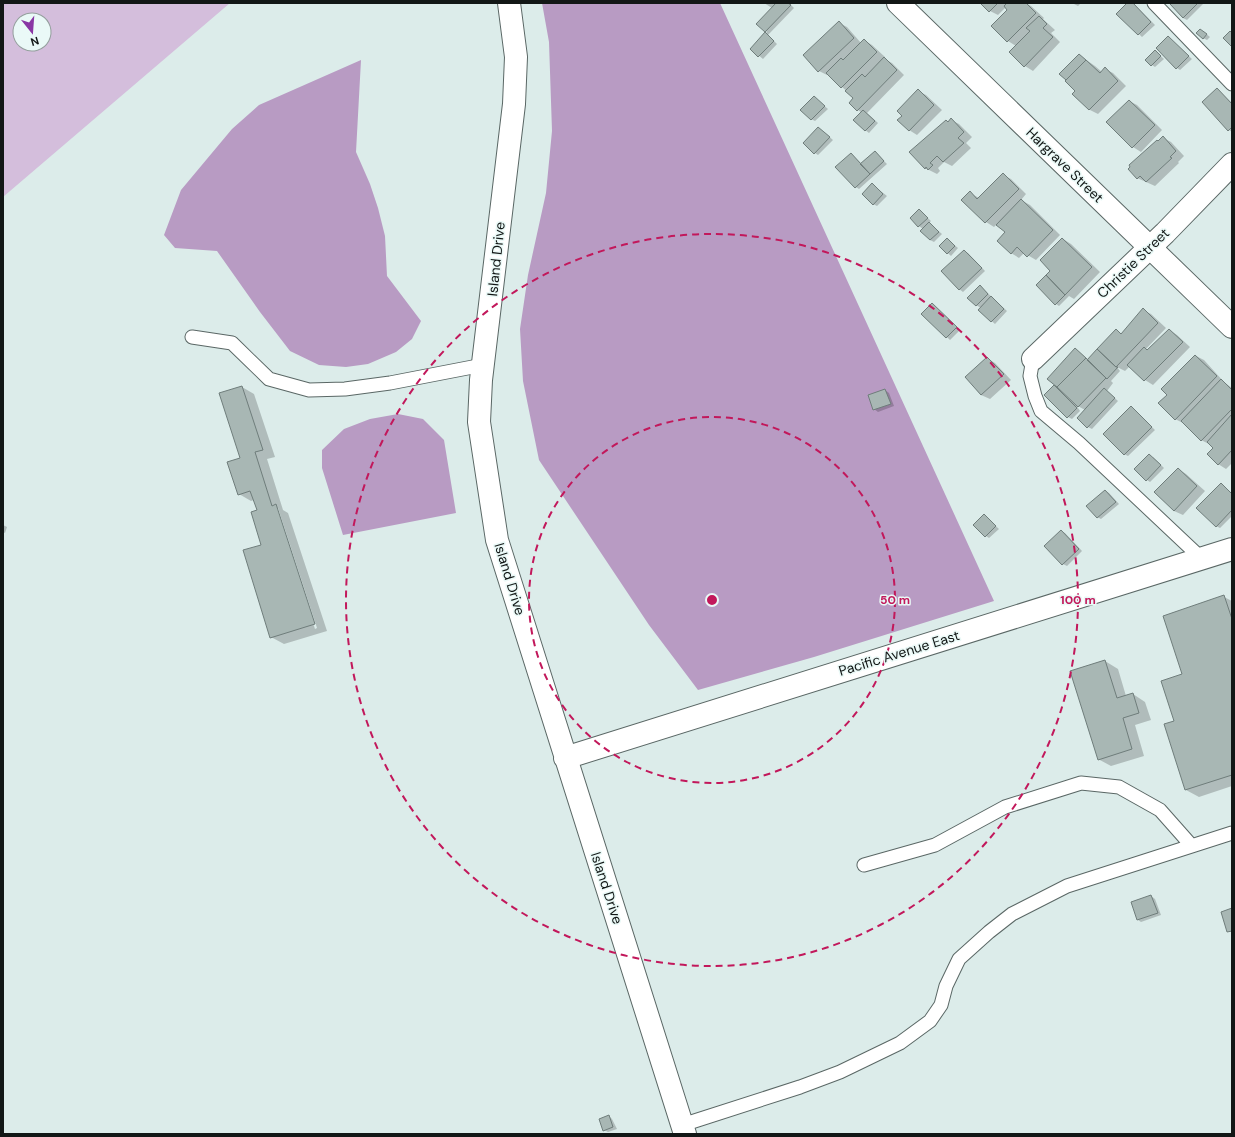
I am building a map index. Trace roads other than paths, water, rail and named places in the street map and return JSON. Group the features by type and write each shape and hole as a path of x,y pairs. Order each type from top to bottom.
{"street":[{"name":"Island Drive","path":"510,3 516,58 514,104 483,365 479,422 497,540 683,1130"},
{"name":"Hargrave Street","path":"898,3 1232,328"},
{"name":"Christie Street","path":"1032,359 1150,247 1232,164"},
{"name":"Pacific Avenue East","path":"565,758 1232,549"}],"lane":[{"path":"1154,3 1232,84"},
{"path":"192,337 232,342 269,379 309,390 345,388 390,382 483,365"},
{"path":"1032,359 1030,376 1035,396 1041,411 1079,443 1201,558"},
{"path":"864,865 935,845 1006,807 1081,783 1119,787 1153,806 1160,810 1191,845"},
{"path":"683,1130 840,1072 900,1043 930,1021 941,1005 946,986 959,959 1012,914 1067,886 1232,833"}]}
